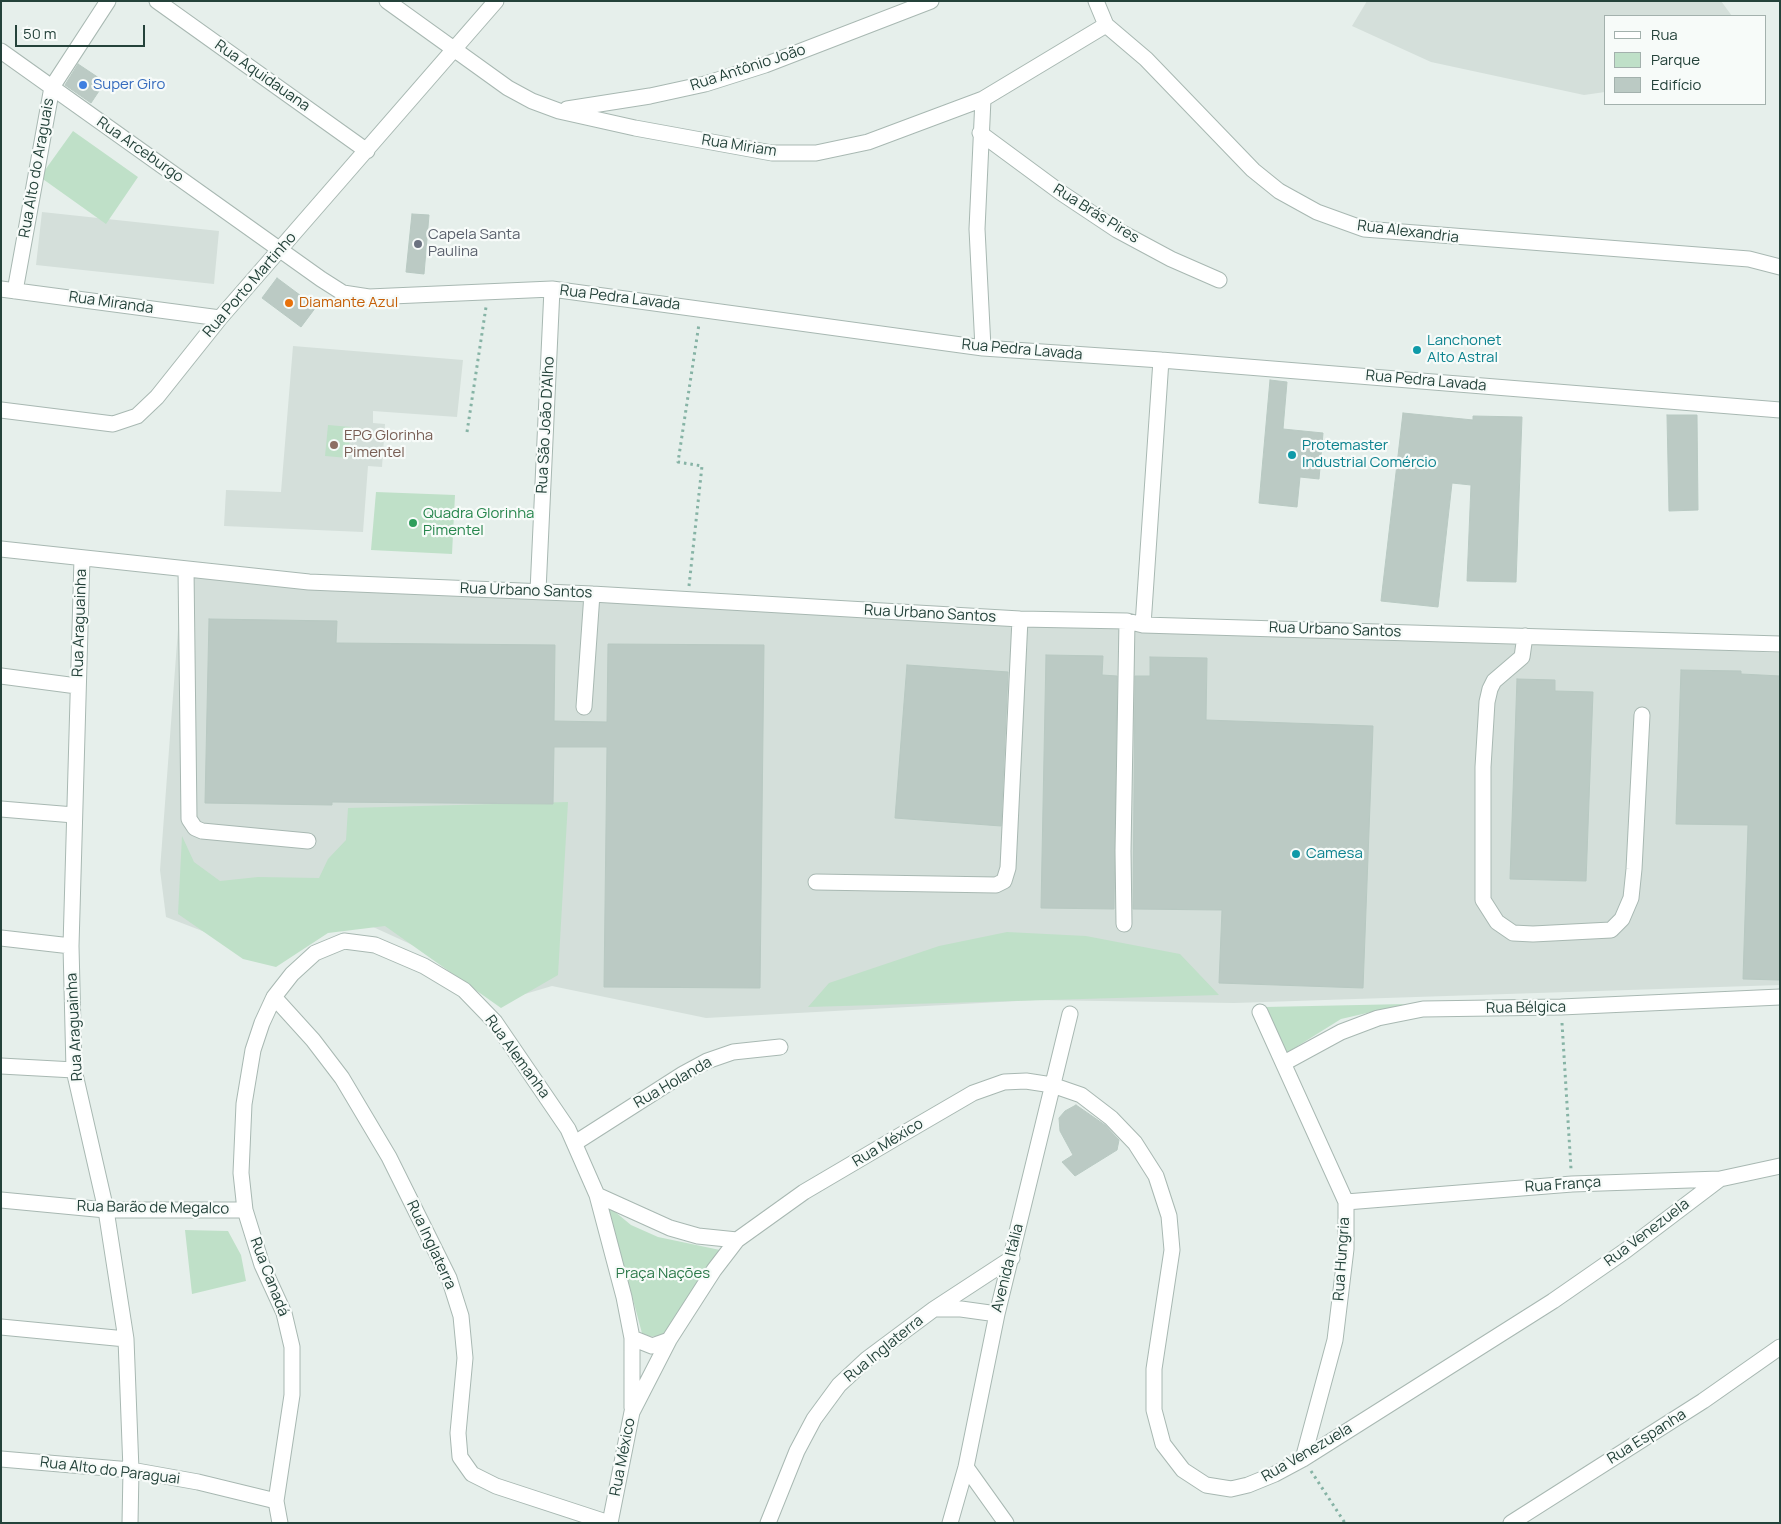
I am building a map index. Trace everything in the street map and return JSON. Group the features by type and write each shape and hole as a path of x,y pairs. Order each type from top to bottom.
{"street":[{"name":"Rua Alto do Araguais","path":"8,290 52,87 108,1"},
{"name":"Rua Aquidauana","path":"157,1 367,151"},
{"name":"Rua Miriam","path":"387,1 508,88 559,111 635,128 772,153 816,154 868,142 983,99 1106,25"},
{"name":"Rua Porto Martinho","path":"1,410 113,424 138,416 157,397 220,318 496,1"},
{"name":"Rua Antônio João","path":"559,111 650,96 705,84 764,65 931,1"},
{"name":"Rua Alexandria","path":"1096,1 1106,25 1146,59 1253,170 1280,191 1317,212 1364,229 1749,259 1780,267"},
{"name":"Rua Arceburgo","path":"1,52 279,250"},
{"path":"983,99 977,229 983,348"},
{"name":"Rua Brás Pires","path":"980,133 1060,192 1117,230 1171,259 1219,280"},
{"name":"Rua Pedra Lavada","path":"279,250 343,292 369,297 552,289 983,348 1161,360 1780,410"},
{"name":"Rua São João D'Alho","path":"538,591 552,289"},
{"name":"Rua Miranda","path":"8,290 220,318"},
{"path":"1143,625 1161,360"},
{"name":"Rua Urbano Santos","path":"1,549 309,582 538,591 1020,619 1127,622 1143,625 1780,644"},
{"name":"Rua Araguainha","path":"82,558 71,946 74,1070 106,1210 126,1338 131,1470 130,1523"},
{"path":"186,569 189,819 195,828 202,831 308,841"},
{"path":"584,707 592,594"},
{"path":"816,882 996,885 1004,881 1008,868 1020,619"},
{"path":"1124,924 1123,851 1127,622"},
{"path":"1525,636 1522,657 1494,681 1490,689 1487,702 1483,767 1483,900 1497,922 1513,933 1533,934 1612,930 1622,919 1631,898 1634,869 1642,715"},
{"path":"1,676 78,686"},
{"path":"1,809 74,815"},
{"path":"1,938 71,946"},
{"name":"Rua Alemanha","path":"274,997 292,974 315,953 344,941 375,945 424,966 464,990 495,1022 575,1143 598,1195 632,1338 632,1412"},
{"name":"Rua Canadá","path":"274,997 262,1023 253,1050 244,1104 241,1173 245,1210 262,1265 284,1313 292,1347 292,1394 276,1501 280,1523"},
{"name":"Rua Inglaterra","path":"274,997 313,1040 342,1078 389,1157 449,1278 461,1316 465,1358 458,1433 460,1457 472,1474 496,1486 610,1523"},
{"name":"Rua Bélgica","path":"1284,1063 1341,1032 1378,1018 1423,1009 1561,1007 1780,998"},
{"name":"Rua Hungria","path":"1260,1012 1346,1202 1346,1249 1335,1340 1303,1459"},
{"name":"Avenida Itália","path":"950,1523 966,1467 997,1314 1070,1014"},
{"name":"Rua Holanda","path":"575,1143 683,1074 707,1061 733,1052 780,1047"},
{"path":"1,1066 74,1070"},
{"name":"Rua México","path":"610,1523 632,1412 670,1340 714,1270 737,1240 804,1192 973,1093 1004,1082 1026,1081 1052,1085"},
{"name":"Rua Venezuela","path":"1052,1085 1081,1095 1111,1118 1135,1143 1156,1176 1169,1216 1172,1250 1154,1369 1154,1410 1163,1444 1183,1470 1206,1485 1231,1489 1248,1485 1275,1474 1303,1459 1553,1301 1625,1251 1720,1179"},
{"name":"Rua França","path":"1346,1202 1572,1184 1720,1179 1780,1166"},
{"path":"598,1195 670,1228 698,1236 737,1240"},
{"name":"Rua Barão de Megalco","path":"1,1200 106,1210 245,1210"},
{"name":"Rua Inglaterra","path":"768,1523 797,1451 814,1419 839,1385 867,1359 934,1309 1012,1258"},
{"name":"Rua Inglaterra","path":"934,1309 961,1309 997,1314"},
{"path":"1,1327 126,1338"},
{"path":"632,1338 652,1346 670,1340"},
{"name":"Rua Espanha","path":"1512,1523 1703,1401 1780,1347"},
{"name":"Rua Alto do Paraguai","path":"1,1460 131,1470 198,1482 276,1501"},
{"path":"966,1467 1006,1523"}],"path":[{"path":"467,432 488,292"},
{"path":"688,599 702,466 678,462 701,309"},
{"path":"1561,1007 1572,1184"},
{"path":"1303,1459 1345,1523"}],"shaded area":[{"path":"1367,1 1721,1 1731,15 1604,15 1604,92 1584,95 1431,62 1352,26"},
{"path":"42,212 219,231 214,284 36,265"},
{"name":"EPG Glorinha Pimentel","path":"293,346 463,360 457,417 373,411 373,423 385,424 382,467 368,466 363,532 224,526 226,490 281,492"},
{"path":"182,576 1780,653 1780,985 1234,1003 1036,1000 706,1018 552,986 498,1002 465,969 360,921 262,954 166,917 160,870"}],"green space":[{"path":"73,131 138,177 106,224 40,177"},
{"path":"328,425 351,427 348,458 325,456"},
{"name":"Quadra Glorinha Pimentel","path":"376,492 455,495 452,554 371,550"},
{"path":"568,802 558,975 501,1008 385,926 328,933 276,967 243,959 178,914 182,836 194,862 220,881 258,877 319,878 328,859 346,840 348,808"},
{"path":"1007,932 1086,936 1180,954 1219,995 808,1007 829,983 939,946"},
{"path":"1406,1004 1341,1019 1285,1054 1265,1007"},
{"name":"Praça Nações","path":"608,1206 631,1225 658,1237 720,1250 673,1326 661,1336 643,1337"},
{"path":"185,1230 228,1231 241,1255 246,1281 192,1294"}],"building":[{"name":"Super Giro","path":"78,64 105,82 91,103 65,85"},
{"name":"Capela Santa Paulina","path":"412,214 429,215 424,274 406,272"},
{"name":"Diamante Azul","path":"277,278 316,307 301,327 262,298"},
{"name":"Protemaster Industrial Comércio","path":"1270,380 1287,382 1283,429 1323,433 1319,479 1300,477 1297,507 1259,503"},
{"path":"1403,413 1473,420 1473,416 1522,417 1516,582 1467,581 1471,485 1452,483 1438,607 1381,601"},
{"path":"1667,415 1697,415 1698,510 1669,511"},
{"path":"209,619 337,621 336,643 555,645 554,721 607,722 608,644 764,645 760,988 604,987 607,747 554,747 553,804 332,802 332,805 205,803"},
{"path":"1046,655 1103,656 1102,675 1117,676 1114,909 1041,908"},
{"name":"Camesa","path":"1150,657 1207,658 1206,720 1373,726 1363,988 1219,983 1222,910 1133,909 1135,676 1150,676"},
{"path":"907,665 1008,672 1001,826 895,818"},
{"path":"1681,670 1741,671 1741,674 1780,676 1780,980 1743,979 1748,825 1676,824"},
{"path":"1517,679 1555,680 1555,691 1593,692 1586,881 1510,879"},
{"path":"1076,1105 1105,1125 1119,1140 1117,1150 1075,1176 1062,1162 1073,1155 1060,1131 1059,1118 1065,1111"}],"place":[{"name":"Super Giro","path":"83,85"},
{"name":"Capela Santa Paulina","path":"418,244"},
{"name":"Diamante Azul","path":"289,303"},
{"name":"Lanchonet Alto Astral","path":"1417,350"},
{"name":"EPG Glorinha Pimentel","path":"334,445"},
{"name":"Protemaster Industrial Comércio","path":"1292,455"},
{"name":"Quadra Glorinha Pimentel","path":"413,523"},
{"name":"Camesa","path":"1296,854"}]}
